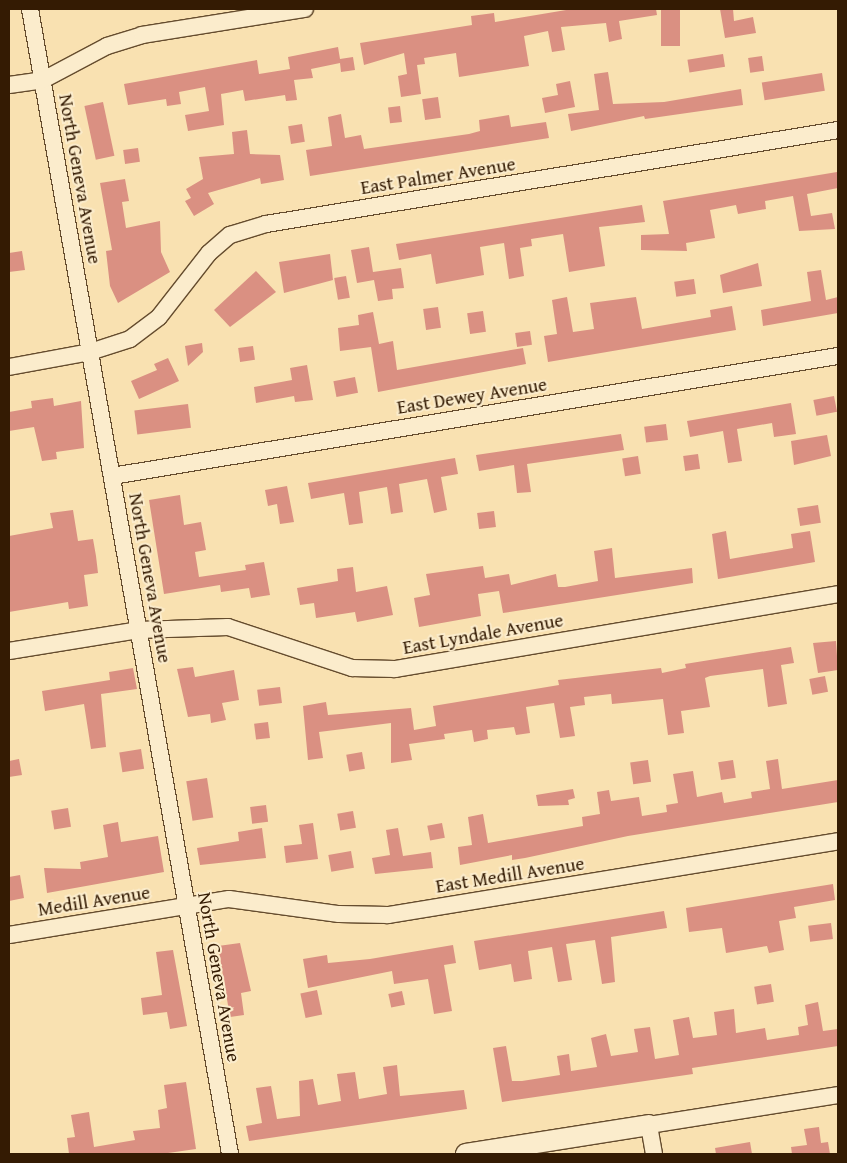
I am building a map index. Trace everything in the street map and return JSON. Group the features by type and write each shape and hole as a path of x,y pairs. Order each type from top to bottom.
{"street":[{"name":"North Geneva Avenue","path":"30,9 230,1154"},
{"path":"9,85 43,80 107,46 142,35 305,9"},
{"name":"East Palmer Avenue","path":"9,367 90,352 130,339 159,317 209,252 230,235 248,229 838,130"},
{"name":"East Dewey Avenue","path":"112,476 838,356"},
{"name":"East Lyndale Avenue","path":"9,651 138,630 228,627 352,668 395,669 838,594"},
{"name":"East Medill Avenue","path":"187,906 260,900 339,914 388,915 838,841"},
{"name":"Medill Avenue","path":"9,935 187,906"},
{"path":"466,1154 838,1095"},
{"path":"649,1125 654,1154"}],"building":[{"path":"572,9 656,9 657,15 619,21 622,39 609,42 606,23 561,27 565,50 552,52 548,31 524,36 529,66 459,77 456,53 424,58 425,64 417,65 421,94 401,97 398,76 407,74 404,53 364,65 360,43 472,25 471,16 494,13 495,22"},
{"path":"661,9 680,9 680,46 661,46"},
{"path":"720,9 733,9 734,21 753,17 756,33 725,38"},
{"path":"338,47 340,59 353,57 355,70 341,72 340,63 311,69 313,78 294,80 297,100 286,101 285,95 245,101 243,90 221,94 224,125 188,131 185,115 209,111 205,87 179,92 181,104 167,106 166,99 128,105 124,84 257,60 259,74 290,69 288,57"},
{"path":"723,54 725,67 689,72 687,60"},
{"path":"762,56 764,71 750,73 748,58"},
{"path":"608,72 613,104 664,102 741,89 743,105 645,119 644,116 571,131 568,114 599,110 594,74"},
{"path":"822,73 825,91 765,100 762,83"},
{"path":"570,81 575,107 545,113 542,98 558,95 556,84"},
{"path":"438,97 441,118 425,120 422,99"},
{"path":"103,102 114,156 96,160 84,106"},
{"path":"400,106 402,122 390,123 388,107"},
{"path":"341,114 345,138 361,135 364,149 469,134 480,131 479,120 509,115 511,127 546,122 549,138 310,176 306,150 332,146 328,117"},
{"path":"302,124 305,142 291,144 288,126"},
{"path":"247,130 250,154 280,155 284,180 261,184 260,178 208,193 214,204 194,216 185,201 191,198 186,189 203,179 199,157 234,154 232,132"},
{"path":"138,148 140,162 125,164 123,150"},
{"path":"837,172 838,188 807,194 811,216 832,213 835,229 799,231 793,196 765,201 766,209 738,214 736,205 710,210 715,238 686,243 687,251 641,250 641,235 669,234 663,201"},
{"path":"125,179 129,201 122,202 126,228 160,221 161,252 170,272 118,303 110,286 106,251 112,250 100,183"},
{"path":"642,205 645,222 599,227 605,266 569,272 563,234 531,239 532,246 520,248 524,276 509,279 504,243 480,247 484,275 436,284 431,254 399,260 396,244"},
{"path":"369,247 373,272 401,268 404,288 392,289 393,299 378,301 374,280 357,283 351,250"},
{"path":"22,251 25,270 9,272 9,253"},
{"path":"330,254 333,280 284,293 279,262"},
{"path":"758,263 762,286 723,293 720,275"},
{"path":"821,270 826,300 838,297 838,313 763,326 761,310 811,301 807,272"},
{"path":"256,271 276,292 230,327 214,310"},
{"path":"346,276 350,298 338,300 334,278"},
{"path":"694,279 696,294 676,297 674,282"},
{"path":"567,297 573,332 594,329 590,303 636,297 642,329 711,317 710,310 732,306 736,330 548,362 544,336 557,334 552,300"},
{"path":"438,307 441,328 426,330 423,309"},
{"path":"483,311 486,332 470,334 467,313"},
{"path":"373,312 379,344 393,341 397,370 523,348 526,364 378,392 371,347 340,351 338,328 359,325 358,315"},
{"path":"530,331 532,345 517,347 515,333"},
{"path":"202,343 203,352 188,366 185,346"},
{"path":"253,346 255,360 240,362 238,348"},
{"path":"168,358 179,381 139,399 131,381 157,370 154,364"},
{"path":"307,365 313,400 295,402 294,396 256,403 254,387 292,380 290,368"},
{"path":"355,377 358,393 336,397 333,381"},
{"path":"834,396 837,412 816,416 813,400"},
{"path":"53,398 54,406 81,401 84,448 56,452 57,459 42,461 34,427 9,431 9,412 32,408 31,401"},
{"path":"791,403 796,434 774,437 772,423 737,429 742,461 728,463 723,431 690,437 687,421"},
{"path":"188,404 191,428 137,434 134,411"},
{"path":"666,424 668,440 646,443 644,427"},
{"path":"621,434 624,450 527,464 531,492 517,493 514,465 479,471 476,455"},
{"path":"827,435 831,456 794,465 791,441"},
{"path":"698,454 700,469 685,471 683,456"},
{"path":"638,456 641,474 625,476 622,459"},
{"path":"455,458 458,474 441,477 447,510 434,513 427,479 399,484 403,512 391,514 387,487 359,492 363,523 349,525 344,493 311,499 308,483"},
{"path":"287,486 294,522 280,524 277,504 268,506 265,490"},
{"path":"180,495 184,525 201,522 206,550 195,552 199,577 246,570 245,565 264,562 270,595 251,598 249,588 221,592 220,585 164,594 149,500"},
{"path":"818,505 821,523 800,526 797,508"},
{"path":"73,510 78,541 93,539 96,556 98,573 84,575 88,606 69,609 68,602 9,612 9,536 53,528 50,513"},
{"path":"494,511 496,527 479,529 477,513"},
{"path":"726,531 730,559 793,548 791,534 810,531 815,562 718,579 712,534"},
{"path":"612,548 615,578 692,568 693,583 503,613 499,591 478,594 481,616 419,627 414,598 430,595 426,574 483,566 485,578 509,574 511,585 556,574 558,587 565,587 598,581 594,551"},
{"path":"353,567 356,592 387,586 393,615 357,622 355,612 316,618 314,603 300,605 297,588 338,581 337,569"},
{"path":"836,641 838,670 818,673 813,643"},
{"path":"791,647 794,663 781,665 787,704 768,707 763,669 710,676 705,678 710,707 681,711 684,733 668,735 663,699 612,704 611,694 584,697 585,705 570,707 575,736 560,738 554,703 526,707 530,733 516,735 514,727 487,730 488,739 474,742 472,730 444,734 445,739 409,744 412,760 391,763 391,723 319,732 323,758 308,760 303,706 326,702 328,715 411,708 414,730 436,726 433,706 559,685 558,680 661,668 662,673 686,668 685,664"},
{"path":"193,667 195,677 234,670 239,700 222,703 226,720 211,723 210,714 188,717 177,669"},
{"path":"133,668 137,689 101,694 106,747 91,749 84,704 45,711 42,691 110,680 109,672"},
{"path":"825,676 828,692 812,695 809,679"},
{"path":"280,687 282,703 259,706 257,690"},
{"path":"268,722 270,738 256,740 254,724"},
{"path":"141,749 144,769 122,772 119,752"},
{"path":"362,752 365,769 349,772 346,755"},
{"path":"19,759 22,775 9,777 9,761"},
{"path":"778,759 782,789 838,780 838,802 628,836 525,858 512,860 512,855 460,865 458,847 472,845 468,817 483,814 488,843 583,826 582,817 600,814 597,792 609,790 611,801 639,797 642,816 667,812 666,805 678,803 673,774 693,771 697,797 722,792 724,803 752,798 751,792 770,789 766,761"},
{"path":"648,760 651,782 633,784 630,763"},
{"path":"733,760 736,778 721,780 718,762"},
{"path":"207,778 213,818 193,821 186,781"},
{"path":"573,789 575,798 568,800 569,805 538,806 536,795"},
{"path":"266,805 268,822 252,824 250,807"},
{"path":"68,808 71,827 54,829 51,811"},
{"path":"353,811 356,828 340,831 337,814"},
{"path":"118,822 121,842 158,836 164,872 47,893 44,868 81,869 80,862 108,857 103,825"},
{"path":"313,823 318,859 286,863 284,846 302,844 299,825"},
{"path":"442,823 445,838 430,841 427,826"},
{"path":"262,828 266,858 200,865 197,848 239,841 238,832"},
{"path":"398,828 403,856 431,852 433,868 375,874 372,858 390,855 386,830"},
{"path":"351,851 354,868 331,872 328,855"},
{"path":"20,875 24,898 9,901 9,877"},
{"path":"833,884 835,900 794,907 796,918 779,921 784,950 769,953 767,946 726,953 722,928 689,932 686,908"},
{"path":"664,911 667,928 611,937 615,982 602,984 595,940 566,944 572,980 558,982 552,947 528,951 532,979 514,982 511,964 479,970 474,941"},
{"path":"831,923 833,939 810,942 808,926"},
{"path":"240,943 251,991 241,993 244,1015 230,1017 218,946"},
{"path":"453,945 456,963 444,965 452,1011 434,1014 428,979 394,984 392,971 308,988 303,959 327,955 328,963 370,959"},
{"path":"173,950 187,1026 170,1029 167,1012 143,1015 141,998 162,995 156,952"},
{"path":"771,984 774,1002 757,1004 754,987"},
{"path":"317,990 322,1014 306,1018 300,994"},
{"path":"402,991 405,1005 391,1008 388,994"},
{"path":"818,1002 823,1031 838,1029 838,1046 692,1068 693,1074 502,1102 493,1048 506,1046 512,1081 522,1081 560,1075 557,1056 569,1054 571,1071 597,1067 591,1038 606,1034 611,1056 638,1052 634,1029 650,1027 655,1059 679,1055 673,1020 689,1017 693,1038 717,1035 714,1012 734,1009 736,1033 765,1028 767,1040 799,1035 798,1027 808,1025 805,1005"},
{"path":"397,1065 400,1096 464,1090 467,1109 249,1141 246,1126 262,1123 256,1088 271,1086 277,1119 300,1116 299,1081 313,1079 318,1105 341,1101 337,1074 355,1072 359,1099 387,1094 383,1067"},
{"path":"186,1082 196,1149 161,1154 69,1154 67,1138 75,1137 71,1115 89,1112 94,1147 135,1140 133,1131 160,1128 158,1110 167,1108 164,1085"},
{"path":"819,1127 821,1143 828,1142 830,1154 792,1154 791,1147 807,1145 804,1129"},
{"path":"750,1142 752,1154 716,1154 715,1148"}]}
